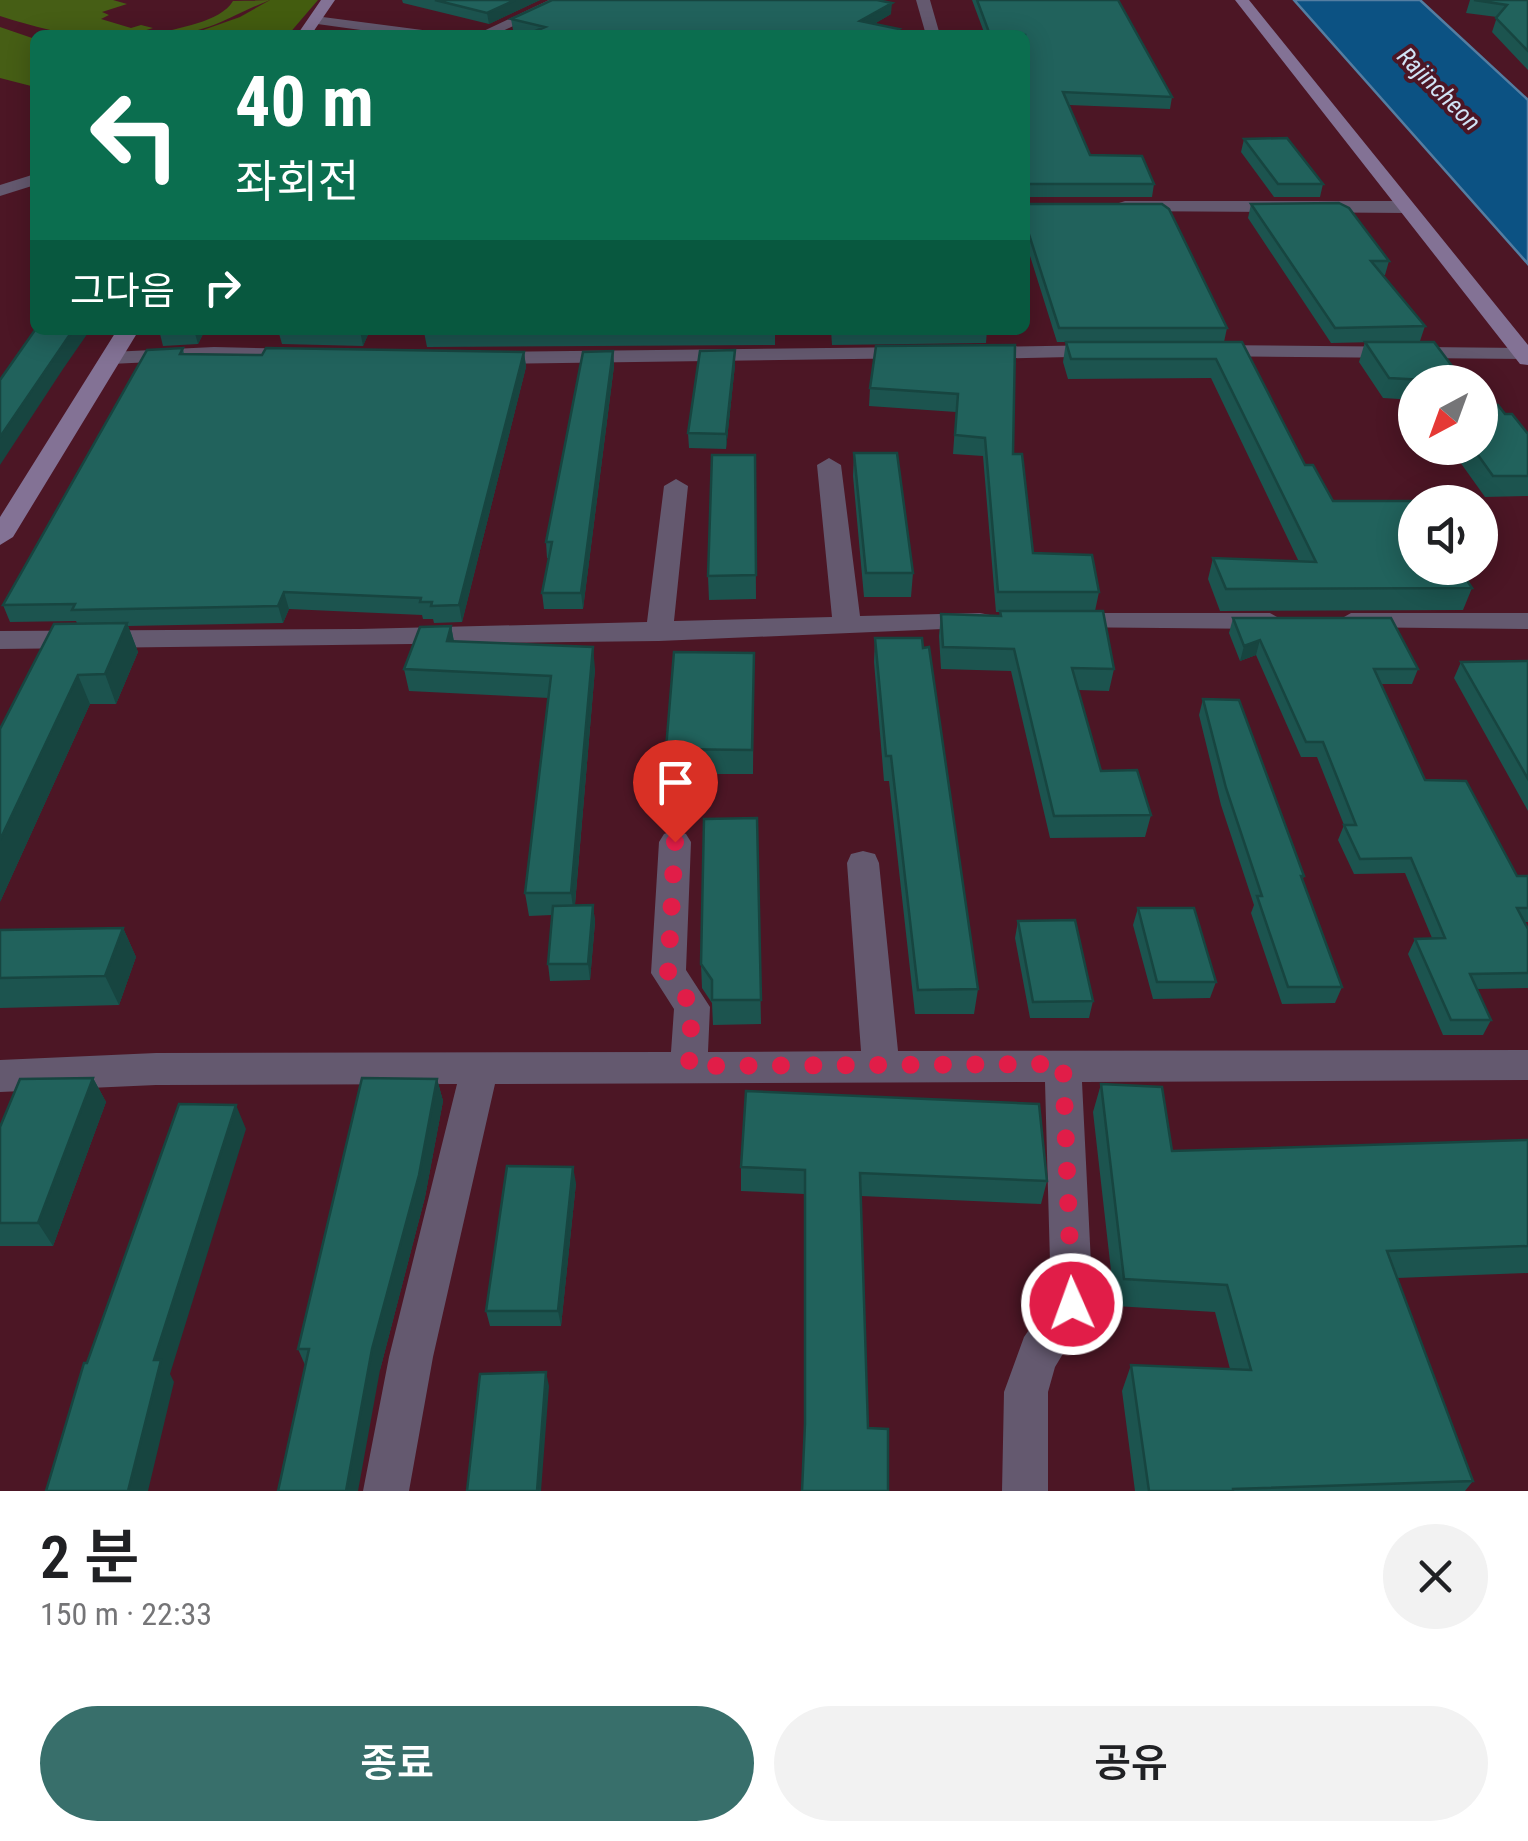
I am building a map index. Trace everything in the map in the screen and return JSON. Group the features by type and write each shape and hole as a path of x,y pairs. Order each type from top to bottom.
{"street":[{"path":"307,30 328,0"},
{"path":"493,30 560,0"},
{"path":"923,0 931,30"},
{"path":"1242,0 1526,356"},
{"path":"314,20 391,30"},
{"path":"0,192 30,182"},
{"path":"1104,207 1407,207"},
{"path":"0,537 125,335"},
{"path":"493,335 479,358 942,353 1024,341 1133,351"},
{"path":"1188,351 1526,356"},
{"path":"111,358 214,354 332,356"},
{"path":"829,464 847,625"},
{"path":"659,632 676,486"},
{"path":"0,640 659,632 1019,621 1288,621"},
{"path":"1328,621 1528,622"},
{"path":"675,842 668,973 692,1006 689,1066"},
{"path":"863,862 881,1065"},
{"path":"1026,1491 1024,1384 1042,1343 1072,1304 1063,1064"},
{"path":"0,1076 156,1069 1528,1065"},
{"path":"386,1491 411,1357 480,1067"}],"green space":[{"path":"0,0 113,0 127,4 102,12 109,15 101,19 131,28 153,28 52,30 0,16"},
{"path":"270,0 202,29 171,30 208,19 233,1"},
{"path":"270,0 318,0 292,30 203,30 240,17"},
{"path":"0,27 30,37 30,86 0,78"}],"water":[{"name":"Rajincheon","path":"1294,0 1420,0 1528,100 1528,264"}],"building":[{"path":"435,0 515,0 487,13"},
{"path":"552,0 877,0 892,3 860,21 899,29 538,30 545,27 511,19"},
{"path":"977,0 1118,0 1172,97 1063,92 1090,155 1142,156 1154,184 1030,184 1030,30 988,30"},
{"path":"1474,0 1528,0 1528,51 1496,18 1507,5"},
{"path":"1287,138 1323,184 1278,184 1244,139"},
{"path":"1339,203 1349,208 1389,261 1371,261 1425,326 1335,328 1251,204"},
{"path":"1030,204 1162,204 1169,209 1227,328 1059,328 1030,238"},
{"path":"32,335 70,335 0,437 0,380"},
{"path":"1066,342 1242,342 1305,465 1313,465 1333,501 1398,501 1398,585 1472,588 1226,589 1213,558 1316,562 1216,359 1071,359"},
{"path":"1365,342 1434,342 1451,365 1398,365 1398,379 1389,378"},
{"path":"1015,345 1013,454 1022,454 1033,553 1092,555 1099,592 998,592 985,438 955,435 958,394 870,388 876,346"},
{"path":"183,348 180,354 262,355 266,348 524,352 459,605 431,606 432,602 420,602 421,598 284,592 278,606 72,610 75,604 3,605 147,350"},
{"path":"735,350 726,434 688,433 700,351"},
{"path":"613,351 581,593 542,593 552,542 546,542 583,352"},
{"path":"1498,405 1505,414 1512,414 1528,434 1528,476 1493,476 1485,465 1498,465"},
{"path":"854,453 897,453 913,573 866,573"},
{"path":"712,455 755,455 756,575 708,576"},
{"path":"1000,611 1103,611 1114,669 1072,668 1101,771 1137,770 1151,815 1054,816 1014,649 943,647 941,614 1001,616"},
{"path":"1233,618 1391,618 1418,669 1374,669 1425,780 1466,781 1517,876 1528,876 1528,908 1517,908 1528,929 1528,973 1470,974 1491,1020 1451,1020 1415,939 1445,938 1411,858 1360,859 1344,825 1356,825 1323,742 1306,742 1260,640 1244,646"},
{"path":"127,623 105,674 78,675 0,840 0,729 54,624"},
{"path":"451,626 447,641 593,647 571,893 525,893 551,676 404,669 420,627"},
{"path":"875,638 922,638 923,648 929,647 978,989 918,990 891,756 886,756"},
{"path":"674,652 754,653 752,750 666,749"},
{"path":"1528,661 1528,779 1461,662"},
{"path":"1203,699 1239,700 1342,987 1288,987 1257,896 1262,896 1226,788"},
{"path":"757,818 761,1000 712,1000 712,980 701,964 704,819"},
{"path":"593,905 588,964 548,964 553,906"},
{"path":"1138,908 1194,908 1216,982 1157,982"},
{"path":"1075,920 1093,1001 1033,1002 1018,921"},
{"path":"123,928 105,976 0,978 0,930"},
{"path":"93,1078 38,1223 0,1223 0,1127 20,1079"},
{"path":"362,1078 437,1079 419,1175 372,1349 346,1491 278,1491 309,1349 298,1349"},
{"path":"1101,1084 1162,1087 1172,1151 1528,1140 1528,1246 1387,1251 1473,1481 1149,1491 1131,1365 1251,1370 1227,1285 1124,1279"},
{"path":"746,1091 1039,1104 1047,1181 860,1173 868,1428 888,1429 888,1491 802,1491 805,1170 741,1167"},
{"path":"179,1104 236,1105 154,1360 161,1360 128,1491 46,1491 84,1363"},
{"path":"507,1166 573,1167 558,1311 486,1311"},
{"path":"546,1372 537,1491 467,1491 480,1374"}],"route":[{"path":"675,842 668,973 692,1006 689,1066 1063,1064 1072,1304"}]}
